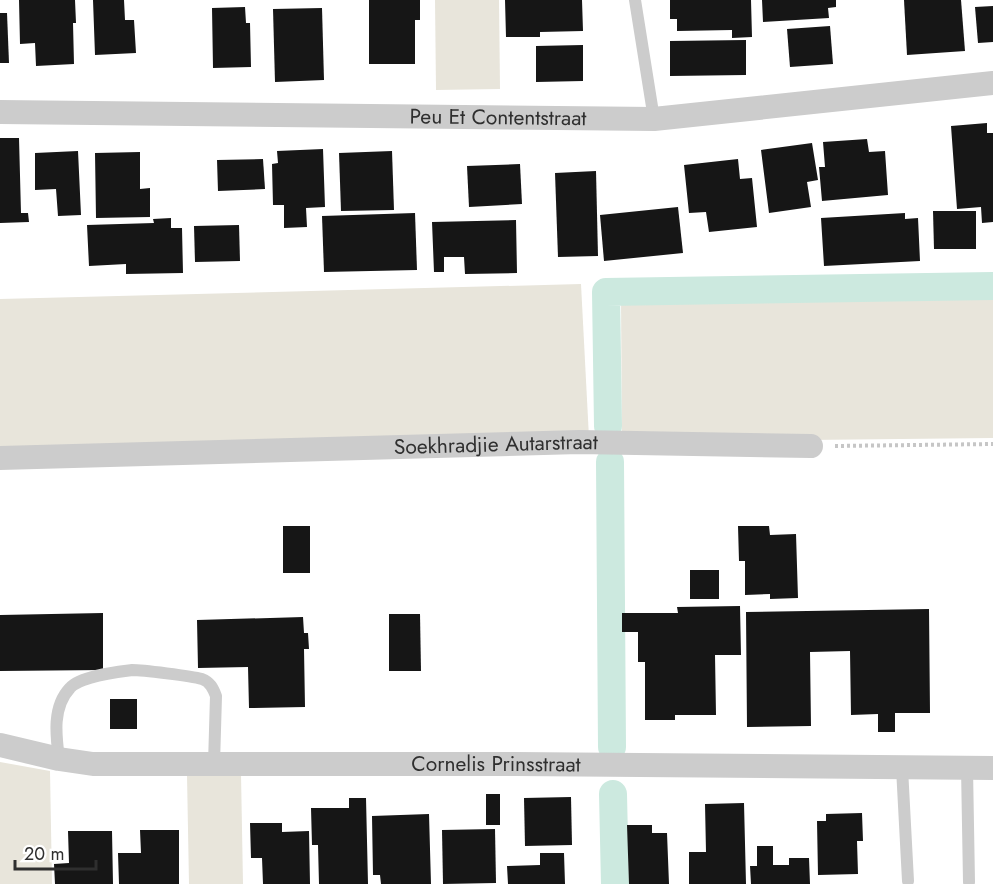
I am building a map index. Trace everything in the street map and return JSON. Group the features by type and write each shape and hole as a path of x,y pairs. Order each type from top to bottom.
{"street":[{"name":"Peu Et Contentstraat","path":"0,112 654,119 993,83"},
{"name":"Soekhradjie Autarstraat","path":"0,458 579,442 811,446"},
{"name":"Cornelis Prinsstraat","path":"0,745 59,759 93,764 516,764 993,768"}],"lane":[{"path":"635,0 654,119"},
{"path":"59,759 56,729 60,703 71,686 90,677 134,670 202,680 212,686 216,696 214,764"},
{"path":"902,768 908,881"},
{"path":"967,768 969,882"}],"path":[{"path":"811,446 993,444"}],"shaded area":[{"path":"435,0 499,0 500,89 436,90"},
{"path":"581,284 589,438 0,453 0,299"},
{"path":"993,293 993,438 622,442 621,300"},
{"path":"0,762 50,771 52,884 0,884"},
{"path":"241,774 243,884 189,884 187,775"}],"building":[{"path":"19,0 75,0 74,64 36,66 35,43 20,44"},
{"path":"93,0 124,0 125,20 134,20 136,53 95,55"},
{"path":"369,0 420,0 420,20 415,20 415,64 369,64"},
{"path":"505,0 582,0 583,31 540,32 540,37 506,37"},
{"path":"670,0 751,0 752,37 732,38 732,30 677,31 677,19 670,19"},
{"path":"762,0 836,0 836,7 828,8 829,18 763,22"},
{"path":"904,0 961,0 965,51 907,55"},
{"path":"993,6 993,42 978,43 975,7"},
{"path":"245,7 246,23 250,23 251,67 213,68 212,8"},
{"path":"322,8 324,80 275,82 273,9"},
{"path":"0,13 7,13 9,63 0,63"},
{"path":"830,26 833,64 790,67 787,29"},
{"path":"746,40 746,75 670,76 670,41"},
{"path":"583,45 583,81 536,82 536,46"},
{"path":"987,123 987,133 993,133 993,222 982,223 981,207 957,209 951,126"},
{"path":"0,138 19,138 21,213 28,213 29,222 0,223"},
{"path":"867,139 869,152 885,151 888,195 822,201 819,167 825,167 823,142"},
{"path":"812,143 818,180 807,182 811,207 769,213 761,150"},
{"path":"323,149 325,207 306,208 307,227 284,228 284,205 273,205 272,164 278,163 277,151"},
{"path":"78,151 81,215 58,216 56,189 35,190 35,153"},
{"path":"392,151 394,210 341,211 339,153"},
{"path":"140,152 140,189 150,188 150,217 96,218 95,153"},
{"path":"263,159 265,189 218,191 217,160"},
{"path":"738,159 740,179 752,178 757,227 709,232 706,212 689,213 684,165"},
{"path":"520,164 522,204 469,207 467,166"},
{"path":"596,171 598,256 558,257 555,173"},
{"path":"678,207 683,253 604,261 600,215"},
{"path":"933,211 976,211 976,249 934,249"},
{"path":"415,213 417,270 324,272 322,216"},
{"path":"905,213 905,219 918,218 920,261 824,266 821,218"},
{"path":"171,218 171,228 182,228 183,273 126,274 126,264 89,266 87,225 154,223 153,219"},
{"path":"516,220 517,273 465,274 464,257 444,257 444,272 434,272 432,222"},
{"path":"239,225 240,261 195,262 194,226"},
{"path":"283,526 310,526 310,573 283,573"},
{"path":"738,526 769,526 770,535 796,534 798,598 770,599 770,594 745,595 745,561 739,561"},
{"path":"690,570 719,570 719,599 690,599"},
{"path":"740,606 741,655 715,655 716,715 675,715 675,720 645,720 645,662 638,662 638,632 622,632 622,613 678,613 677,607"},
{"path":"929,609 930,713 895,713 895,732 878,732 878,714 851,715 850,651 810,652 811,726 747,727 746,612"},
{"path":"103,613 103,670 0,671 0,615"},
{"path":"389,614 420,614 421,671 389,671"},
{"path":"303,617 304,633 308,633 309,649 304,649 305,707 249,708 248,667 198,668 197,620"},
{"path":"110,699 137,699 137,729 110,729"},
{"path":"486,794 500,794 500,825 486,825"},
{"path":"571,797 572,845 525,846 524,798"},
{"path":"349,798 366,798 368,884 319,884 318,845 312,845 311,808 349,808"},
{"path":"744,803 746,884 689,884 689,852 706,852 705,804"},
{"path":"862,813 863,841 857,841 858,874 818,875 817,821 826,821 826,814"},
{"path":"429,814 431,884 381,884 380,875 373,875 372,816"},
{"path":"250,823 282,823 282,832 309,831 310,884 263,884 262,858 251,858"},
{"path":"627,825 652,825 652,833 667,833 669,884 629,884"},
{"path":"495,829 496,883 443,884 442,830"},
{"path":"140,830 179,830 179,884 119,884 118,853 141,853"},
{"path":"68,831 112,831 113,884 55,884 54,864 69,863"},
{"path":"757,846 773,846 773,865 789,865 789,858 809,858 810,884 751,884 750,866 757,866"},
{"path":"540,853 564,853 565,884 508,884 507,866 540,865"}],"waterway":[{"path":"608,426 606,292 993,286"},
{"path":"610,462 612,747"},
{"path":"613,794 615,884"}]}
